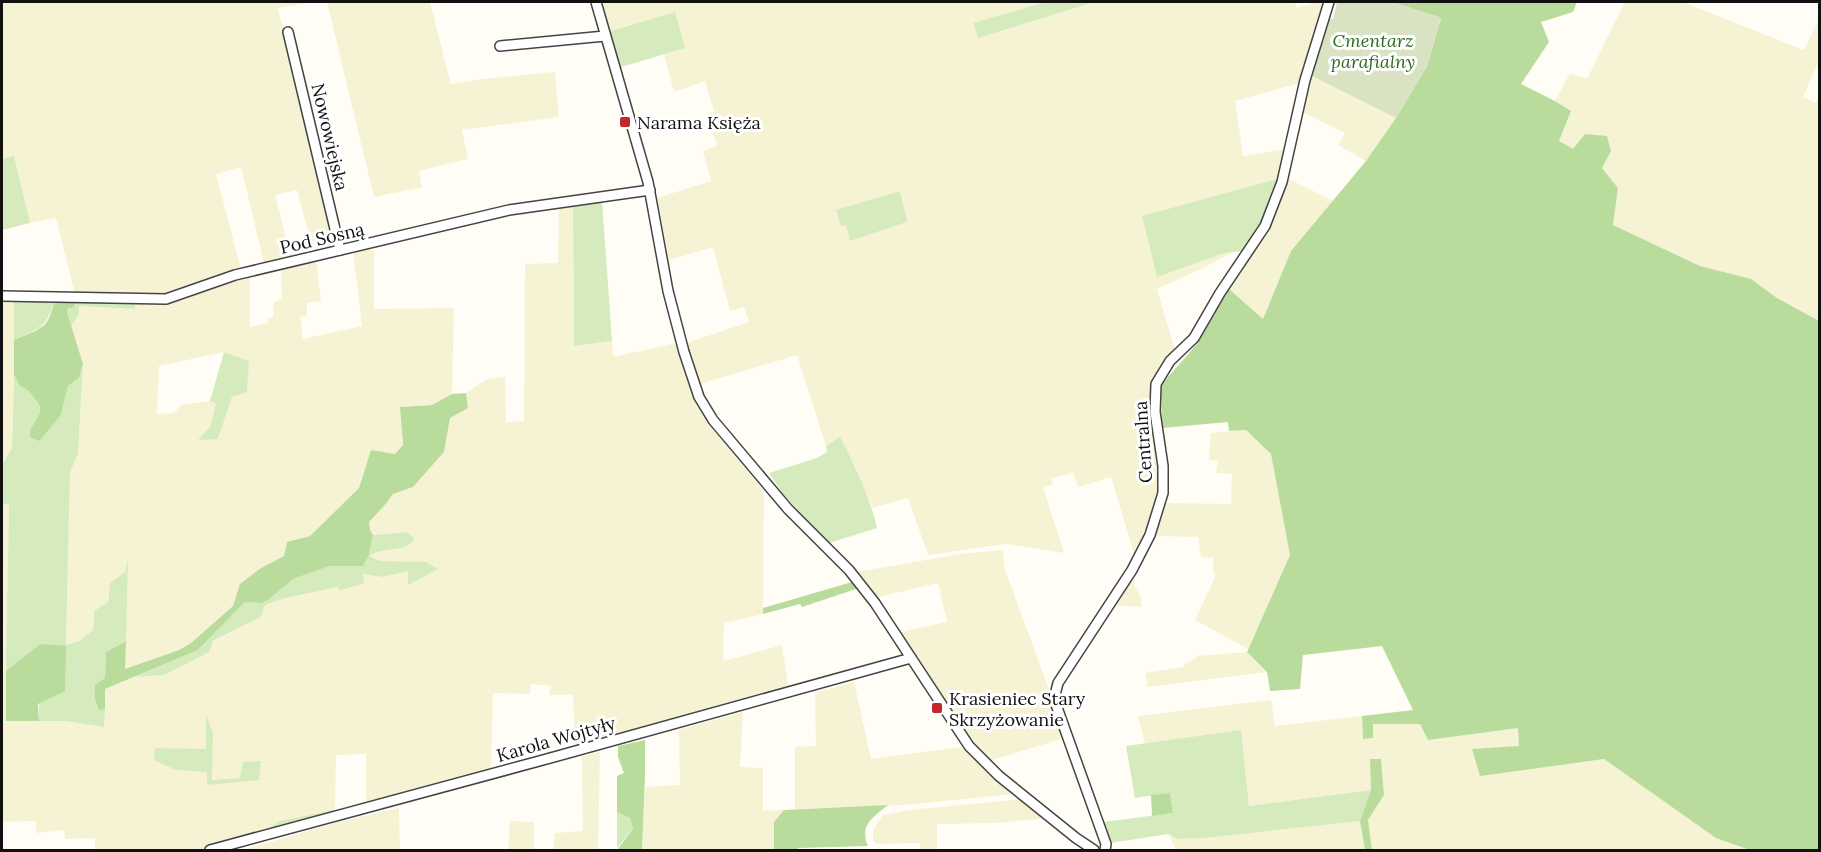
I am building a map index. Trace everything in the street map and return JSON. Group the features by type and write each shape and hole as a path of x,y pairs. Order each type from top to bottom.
{"street":[{"path":"596,2 650,190 668,291 699,397 713,420 788,509 849,570 875,603 969,746 999,776 1094,850"},
{"name":"Centralna","path":"1105,850 1106,844 1054,699 1058,683 1132,570 1150,535 1163,493 1163,466 1155,412 1156,384 1170,361 1194,338 1220,293 1265,226 1282,182 1305,80 1329,2"},
{"name":"Nowowiejska","path":"288,32 340,250"},
{"path":"500,46 605,36"},
{"name":"Pod Sosną","path":"2,296 166,298 235,275 509,210 650,190"},
{"name":"Karola Wojtyły","path":"210,850 911,658"}],"shaded area":[{"path":"2,2 313,2 278,8 335,247 313,250 297,190 275,195 291,256 264,263 241,167 216,174 241,269 156,295 75,294 56,218 30,223 14,157 2,159"},
{"path":"327,2 430,2 451,84 555,72 559,117 462,130 468,159 419,171 422,187 374,197"},
{"path":"600,2 1045,2 973,23 978,38 1095,2 1294,2 1297,8 1325,2 1300,83 1235,101 1243,156 1286,149 1277,179 1142,216 1224,253 1233,252 1157,289 1175,350 1152,382 1159,486 1158,496 1135,557 1111,477 1078,487 1073,473 1052,478 1053,484 1043,487 1064,553 1006,544 928,555 908,498 873,508 840,438 826,446 797,355 700,384 687,343 749,322 744,307 730,311 713,247 669,260 657,198 711,181 703,151 717,146 707,114 714,111 705,81 674,92 664,54 685,48 608,32","holes":["907,222 850,241 846,225"]},
{"path":"1625,2 1683,2 1804,50 1819,19 1819,61 1803,97 1816,103 1819,96 1819,321 1777,298 1751,279 1700,266 1613,225 1618,188 1602,168 1611,151 1573,150 1559,141 1571,111 1555,101 1570,73 1587,79"},
{"path":"1312,76 1396,118 1366,161 1338,145 1345,133 1303,112"},
{"path":"1287,178 1333,201 1291,251 1263,319 1229,289 1272,222"},
{"path":"573,204 574,345 612,341 613,357 677,343 697,405 725,444 764,491 763,614 724,623 723,665 724,661 782,645 788,685 575,746 573,695 549,695 551,686 531,684 530,694 493,693 491,769 366,802 366,754 336,755 335,810 198,850 95,850 95,838 65,839 64,830 36,833 36,821 2,822 2,505 9,504 7,721 65,721 104,727 105,689 134,677 164,675 213,642 261,617 265,605 338,587 339,591 363,573 383,577 408,571 408,584 437,569 380,561 369,555 376,551 405,547 407,532 373,535 369,522 393,494 413,487 444,452 450,417 468,408 466,393 487,379 505,377 506,422 524,421 525,264 558,263 559,206"},
{"path":"374,250 374,309 454,308 452,394 432,405 400,407 403,445 395,454 371,450 359,488 310,536 287,542 284,556 261,568 241,584 233,606 191,643 179,650 125,669 127,562 125,572 110,583 108,602 94,611 93,630 79,641 66,646 70,472 78,454 83,364 71,326 79,315 78,306 134,309 135,303 170,302 250,275 250,327 268,323 268,318 273,317 274,302 282,299 281,268 316,260 321,301 307,303 307,315 300,317 303,339 362,326 353,251","holes":["224,352 249,361 232,397 218,439 210,427 216,403 210,401 181,405 174,413 157,414 159,366"]},
{"path":"2,300 14,300 14,375 12,448 2,465"},
{"path":"1246,430 1271,454 1290,555 1248,649 1195,620 1215,577 1214,558 1201,557 1198,537 1155,536 1164,503 1231,504 1232,474 1216,473 1218,461 1209,460 1211,433"},
{"path":"1003,550 1004,567 1065,738 989,761 955,718 901,632 947,622 938,583 878,597 856,572 961,554"},
{"path":"1129,581 1133,583 1141,598 1141,607 1114,605"},
{"path":"1247,652 1267,672 1148,687 1145,673 1182,667 1198,656"},
{"path":"854,682 871,759 961,747 1014,794 904,805 795,809 795,747 816,746 815,693"},
{"path":"1271,700 1275,726 1362,716 1363,739 1372,724 1420,724 1428,740 1518,728 1519,746 1480,775 1604,759 1716,837 1750,850 1372,850 1368,820 1384,795 1381,759 1370,759 1371,790 1249,806 1241,730 1145,744 1138,716"},
{"path":"743,712 740,767 763,768 763,811 784,810 774,822 774,850 642,850 645,787 680,785 679,730"},
{"path":"600,752 598,850 553,850 555,833 583,831 582,760 580,757"},
{"path":"1022,799 1042,817 995,823 937,824 937,850 920,850 920,843 877,844 873,840 873,830 883,815 909,810"},
{"path":"399,808 400,850 244,850 334,823"},
{"path":"510,821 534,822 534,850 508,850"},
{"path":"1360,821 1365,850 1176,850 1169,834 1178,839 1205,838"}],"green space":[{"path":"1045,2 1095,2 978,38 973,23"},
{"name":"Cmentarz parafialny","path":"1337,2 1392,2 1441,18 1427,66 1396,118 1312,76"},
{"path":"1392,2 1577,2 1573,12 1541,22 1549,42 1521,84 1571,111 1559,141 1573,149 1585,134 1607,136 1611,151 1602,168 1618,188 1613,225 1700,266 1751,279 1777,298 1819,321 1819,850 1750,850 1716,838 1604,759 1480,776 1472,749 1519,746 1518,728 1428,740 1420,724 1373,724 1373,738 1363,739 1362,716 1413,710 1382,646 1303,655 1300,689 1270,691 1267,672 1247,652 1290,555 1271,454 1246,430 1229,431 1228,422 1162,428 1161,385 1197,344 1229,289 1263,319 1291,251 1366,161 1396,118 1427,66 1441,18"},
{"path":"675,12 685,48 618,68 608,32"},
{"path":"14,156 30,223 2,230 2,159"},
{"path":"1277,179 1264,220 1244,251 1224,253 1157,277 1142,216"},
{"path":"900,191 907,222 850,241 846,225 841,226 836,210"},
{"path":"602,201 612,341 574,346 573,204"},
{"path":"14,300 135,303 135,309 79,306 79,315 71,326 67,308 52,307 42,325 14,340"},
{"path":"56,302 74,303 74,307 68,308 67,312 83,364 79,378 68,386 61,415 39,441 30,437 30,431 40,413 40,406 29,391 20,386 14,375 14,340 46,324"},
{"path":"224,352 249,361 247,392 232,397 218,439 198,440 210,427 216,403 210,401"},
{"path":"83,364 78,454 70,472 66,645 79,641 93,630 94,611 108,602 110,583 125,572 128,557 126,641 106,652 105,678 99,709 105,709 104,727 65,721 39,721 40,644 6,671 9,504 2,505 2,465 12,448 14,375 20,386 29,391 40,406 40,413 30,432 61,415 68,386 79,378"},
{"path":"466,393 468,408 450,418 444,452 413,487 393,494 369,522 373,535 369,555 363,566 330,566 293,579 261,603 245,602 198,650 105,689 105,709 99,710 95,699 95,685 105,678 106,652 126,641 125,669 179,650 191,643 233,606 240,584 261,568 284,556 287,542 310,536 359,488 371,450 395,454 403,445 400,407 432,405 452,394"},
{"path":"840,437 866,493 877,528 829,543 783,494 769,473 817,458 827,452 826,446"},
{"path":"407,532 414,538 411,543 370,556 380,561 426,562 438,569 408,585 408,571 383,577 363,574 364,583 339,591 338,587 265,605 261,617 213,641 209,652 164,675 134,677 198,650 245,602 261,603 293,579 330,566 363,566 369,555 373,535"},
{"path":"852,582 859,588 802,607 800,604 763,614 763,608"},
{"path":"40,644 66,646 65,691 38,704 39,721 6,721 6,671"},
{"path":"206,715 213,733 212,780 240,778 243,762 261,761 259,780 207,785 207,772 176,770 154,760 155,748 206,749"},
{"path":"1241,730 1249,806 1371,790 1360,821 1205,838 1178,839 1168,834 1110,843 1103,822 1173,813 1170,793 1135,798 1126,746"},
{"path":"645,740 642,850 617,850 633,829 630,818 617,812 617,776 624,773 618,757 618,746"},
{"path":"1370,759 1381,759 1384,795 1368,820 1372,850 1365,850 1360,821 1371,790"},
{"path":"1170,793 1173,813 1152,816 1151,795"},
{"path":"888,805 866,827 868,846 774,850 774,822 784,810"},
{"path":"335,810 335,813 266,832 280,821"},
{"path":"617,812 630,818 633,829 617,848"}],"place":[{"name":"Narama Księża","path":"625,122"},
{"name":"Krasieniec Stary Skrzyżowanie","path":"937,708"}]}
